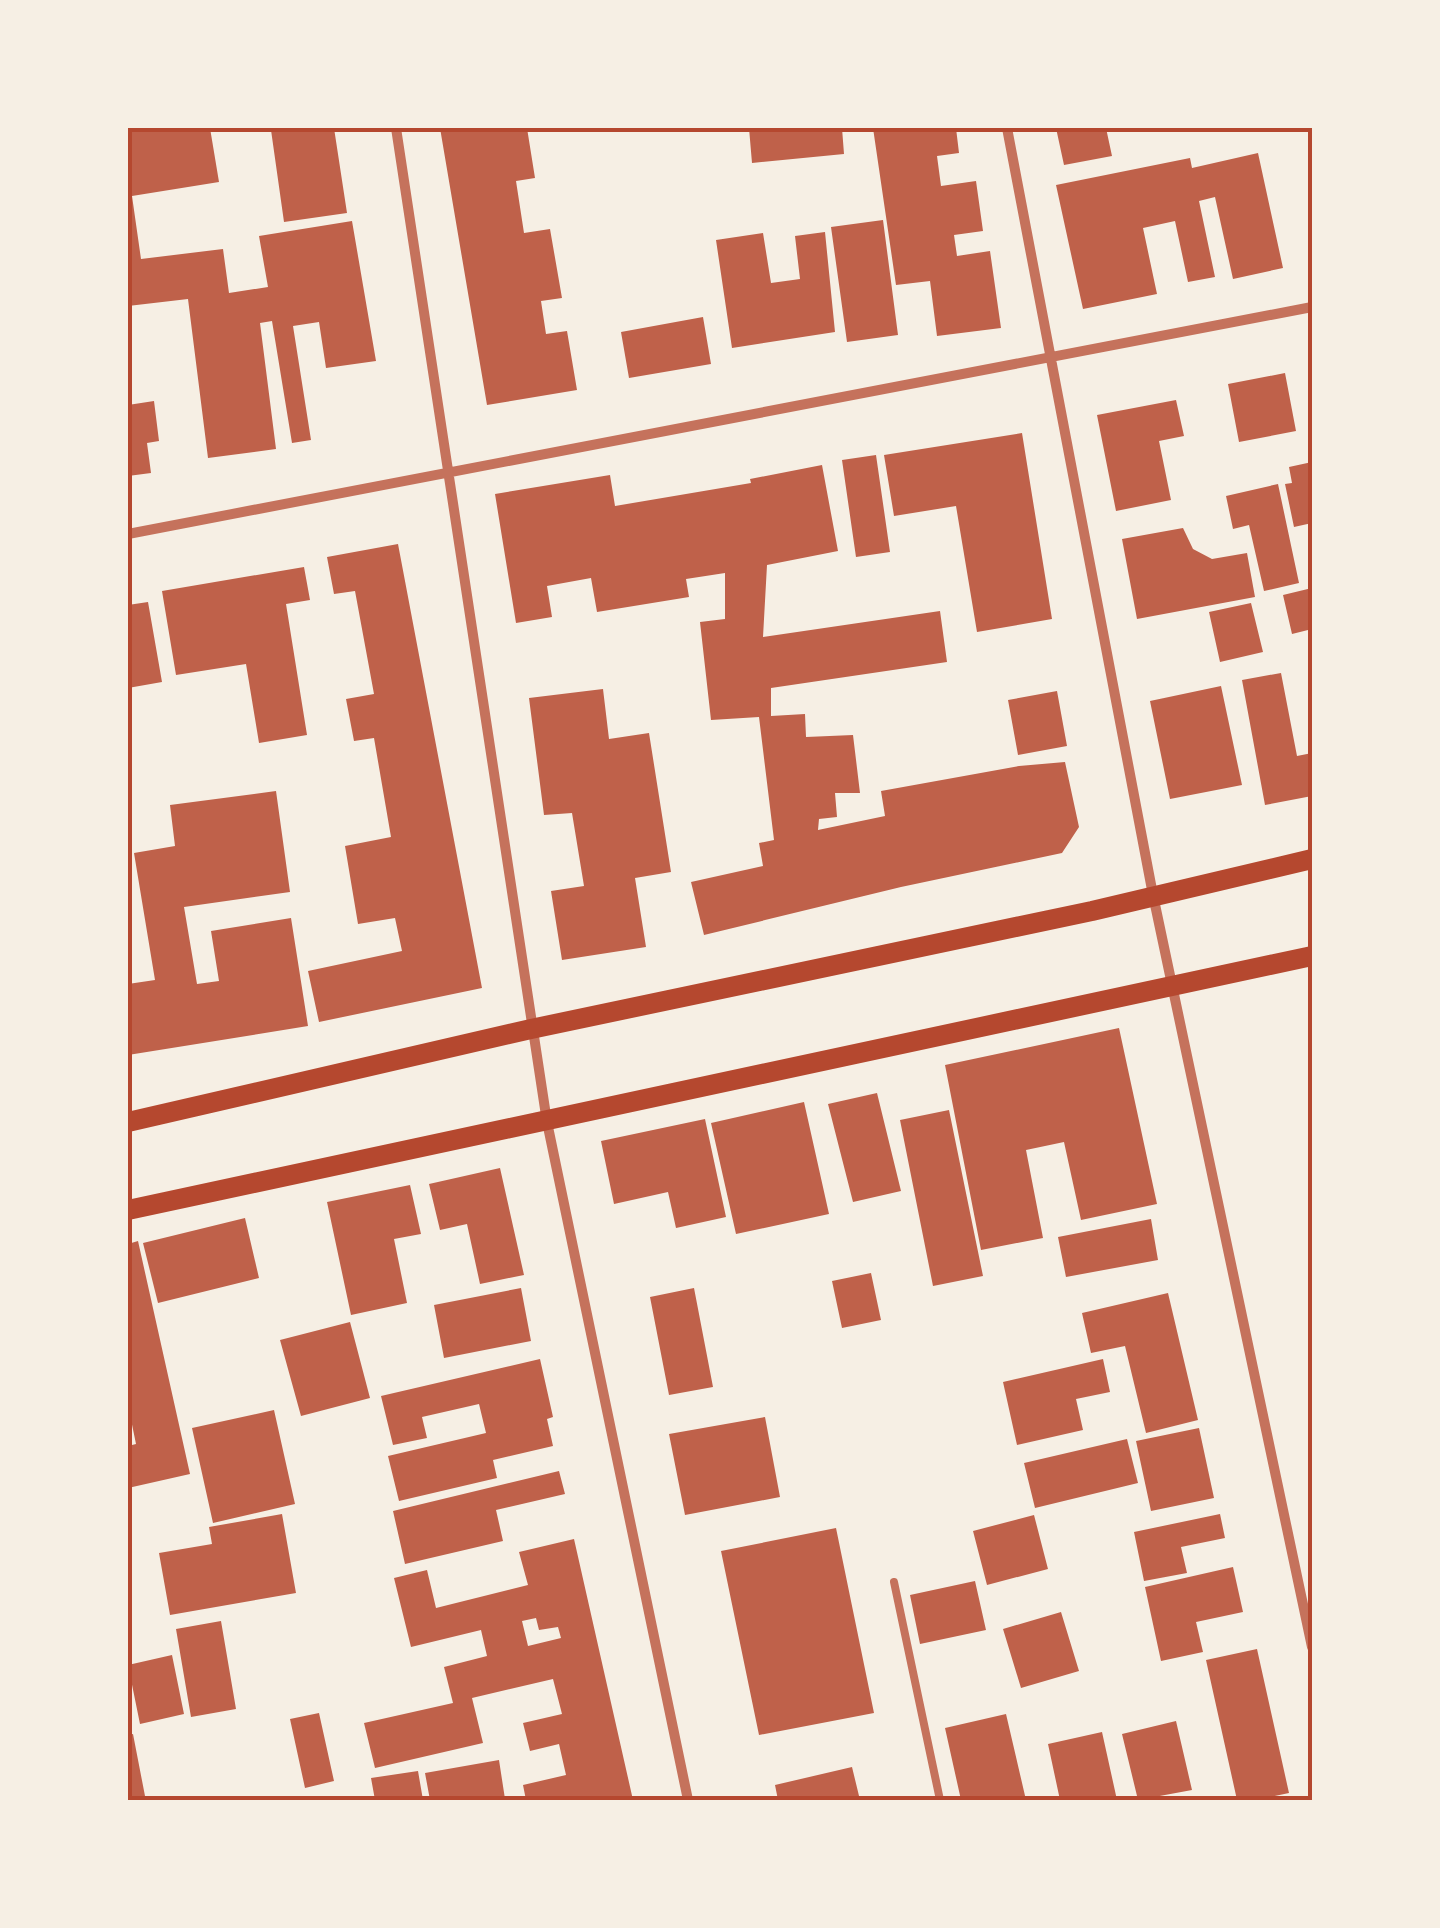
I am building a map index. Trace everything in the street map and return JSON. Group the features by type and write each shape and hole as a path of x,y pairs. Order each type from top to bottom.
{"main road":[{"path":"128,1122 531,1029 1092,912 1312,859"},
{"path":"128,1210 1312,956"}],"street":[{"path":"396,128 547,1122 688,1800"},
{"path":"1007,128 1153,895 1312,1648"},
{"path":"128,534 1312,307"}],"lane":[{"path":"894,1582 940,1800"}],"building":[{"path":"128,128 210,128 219,182 132,196 141,259 223,249 229,293 268,287 259,236 352,221 376,361 326,368 319,322 293,326 311,440 292,443 272,321 260,323 276,449 208,458 188,299 128,306"},
{"path":"334,128 347,213 284,222 271,130"},
{"path":"440,128 527,128 535,178 516,181 524,233 550,229 562,298 541,301 546,334 567,331 577,390 487,405"},
{"path":"749,128 842,128 844,154 752,163"},
{"path":"873,128 956,128 959,153 937,156 941,186 976,181 983,231 954,235 957,256 990,251 1001,328 937,336 930,281 896,285"},
{"path":"1056,128 1106,128 1112,156 1064,165"},
{"path":"1258,153 1283,268 1233,279 1215,197 1199,201 1215,277 1188,282 1175,221 1143,228 1157,294 1083,309 1056,185 1190,158 1192,168"},
{"path":"883,220 898,335 847,342 831,227"},
{"path":"825,232 835,332 732,348 716,240 763,233 771,283 800,279 795,236"},
{"path":"703,317 711,364 629,378 621,332"},
{"path":"1285,373 1296,431 1239,442 1228,384"},
{"path":"1176,400 1184,436 1159,441 1171,500 1116,511 1097,415"},
{"path":"154,401 159,441 147,443 151,473 128,476 128,405"},
{"path":"1022,433 1052,619 977,632 956,506 894,516 884,455"},
{"path":"876,455 890,552 856,557 842,460"},
{"path":"1312,462 1312,523 1294,527 1285,484 1292,483 1289,467"},
{"path":"822,465 838,551 767,565 763,637 940,611 947,662 771,688 771,716 805,714 806,737 853,735 860,793 835,793 837,817 819,819 818,830 885,816 881,791 1019,766 1065,762 1079,827 1062,853 704,935 691,882 763,866 759,843 774,840 759,717 711,720 700,622 725,619 725,573 686,579 689,597 597,612 591,578 547,586 552,617 516,623 495,494 610,475 615,506 751,483 750,479"},
{"path":"1278,484 1299,583 1264,591 1249,525 1233,529 1226,496"},
{"path":"1183,528 1193,549 1212,559 1247,553 1255,597 1137,619 1122,539"},
{"path":"398,544 482,988 319,1022 308,971 402,951 395,918 358,924 345,846 391,837 374,738 354,741 346,699 374,694 355,591 334,594 327,557"},
{"path":"304,567 310,600 286,604 307,735 259,743 246,664 176,675 162,591"},
{"path":"1312,588 1312,629 1292,634 1283,595"},
{"path":"148,602 162,682 128,688 128,605"},
{"path":"1251,603 1263,652 1220,662 1209,612"},
{"path":"1281,673 1297,756 1312,753 1312,796 1265,805 1242,680"},
{"path":"1221,686 1242,785 1170,799 1150,701"},
{"path":"603,689 609,739 649,733 671,872 635,878 646,947 562,960 551,891 584,886 572,813 544,815 529,698"},
{"path":"1057,691 1067,746 1018,755 1008,700"},
{"path":"276,791 290,892 184,907 197,984 219,981 211,931 291,918 308,1026 128,1055 128,984 155,980 134,853 175,846 170,805"},
{"path":"1119,1028 1157,1204 1081,1220 1064,1142 1026,1150 1043,1238 981,1250 945,1065"},
{"path":"877,1093 901,1191 853,1202 828,1104"},
{"path":"804,1102 829,1214 736,1234 711,1123"},
{"path":"949,1110 983,1276 933,1286 900,1120"},
{"path":"705,1119 726,1217 676,1228 668,1192 614,1204 601,1141"},
{"path":"500,1168 524,1275 480,1284 467,1224 440,1230 429,1184"},
{"path":"410,1185 421,1234 394,1239 407,1303 351,1315 327,1202"},
{"path":"245,1218 259,1278 158,1303 143,1243"},
{"path":"1151,1219 1158,1260 1066,1277 1058,1237"},
{"path":"138,1241 190,1474 128,1488 128,1446 136,1444 128,1405 128,1244"},
{"path":"871,1273 881,1320 842,1328 832,1281"},
{"path":"521,1288 531,1341 444,1358 434,1305"},
{"path":"694,1288 713,1387 669,1395 650,1297"},
{"path":"1168,1293 1198,1420 1146,1433 1125,1346 1091,1353 1082,1313"},
{"path":"350,1322 370,1398 301,1416 280,1340"},
{"path":"540,1359 553,1417 547,1419 553,1446 493,1460 497,1478 399,1501 388,1456 486,1433 479,1404 422,1417 427,1438 393,1445 381,1396"},
{"path":"1103,1359 1110,1392 1076,1399 1083,1430 1017,1445 1003,1382"},
{"path":"274,1410 295,1504 213,1523 192,1428"},
{"path":"765,1417 780,1497 685,1515 669,1434"},
{"path":"1199,1428 1214,1498 1151,1511 1136,1441"},
{"path":"1127,1439 1138,1483 1035,1508 1024,1463"},
{"path":"559,1471 565,1494 496,1510 503,1541 405,1564 393,1511"},
{"path":"282,1514 296,1593 170,1615 159,1553 212,1544 209,1527"},
{"path":"1220,1514 1225,1538 1181,1547 1187,1573 1144,1581 1134,1532"},
{"path":"1034,1515 1048,1569 987,1585 973,1531"},
{"path":"836,1528 874,1713 759,1735 721,1551"},
{"path":"574,1539 633,1800 526,1800 523,1785 566,1775 559,1744 530,1751 523,1723 562,1714 553,1679 472,1698 483,1743 375,1768 364,1723 453,1703 444,1667 487,1656 481,1630 411,1647 394,1578 427,1570 436,1608 528,1585 519,1552","holes":["536,1618 539,1630 558,1627 561,1638 528,1646 522,1621"]},
{"path":"1233,1567 1243,1612 1196,1622 1203,1652 1161,1661 1145,1587"},
{"path":"975,1581 986,1630 920,1644 910,1595"},
{"path":"1061,1612 1079,1671 1021,1688 1003,1629"},
{"path":"221,1621 236,1709 191,1717 176,1629"},
{"path":"1257,1649 1289,1793 1237,1800 1206,1660"},
{"path":"172,1655 184,1714 140,1724 128,1665"},
{"path":"319,1713 334,1781 305,1788 290,1719"},
{"path":"1006,1714 1026,1800 961,1800 945,1728"},
{"path":"1176,1721 1192,1790 1138,1800 1122,1734"},
{"path":"1102,1732 1117,1800 1060,1800 1048,1744"},
{"path":"133,1734 145,1796 128,1799 128,1735"},
{"path":"499,1760 505,1799 430,1800 425,1773"},
{"path":"852,1767 860,1800 778,1800 775,1785"},
{"path":"418,1771 423,1800 375,1800 371,1778"}]}
